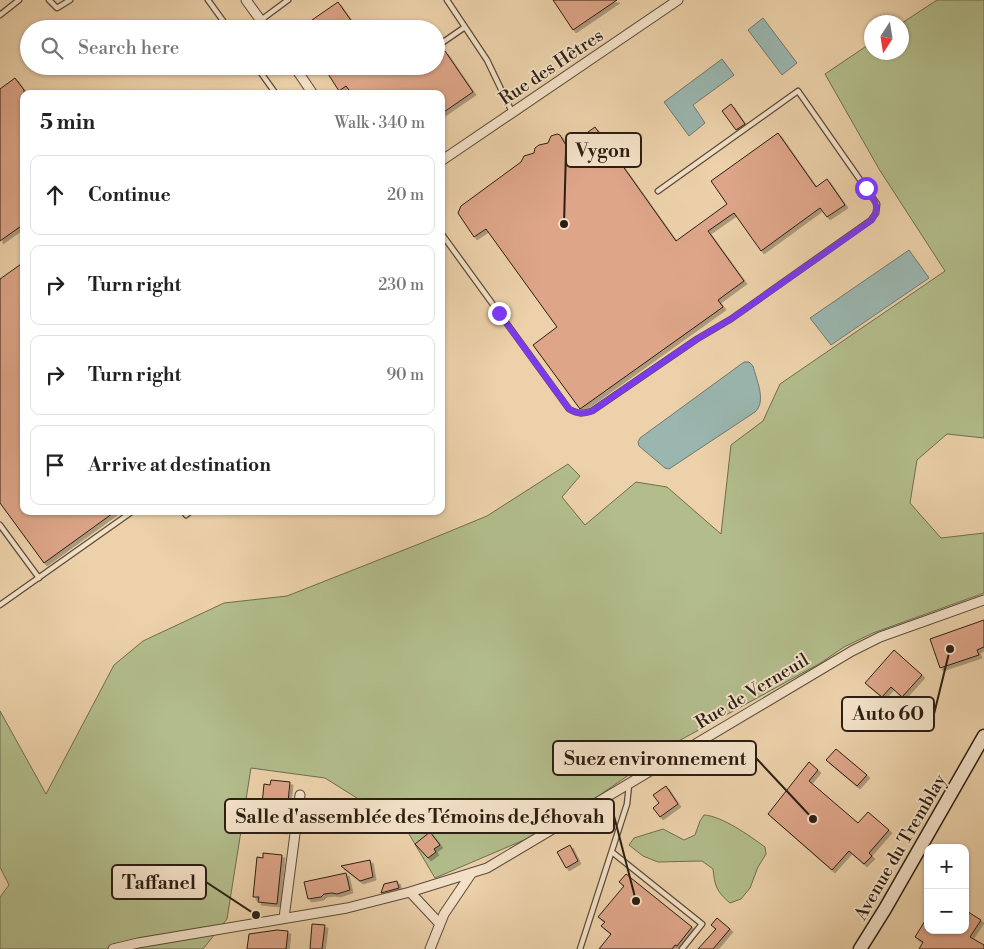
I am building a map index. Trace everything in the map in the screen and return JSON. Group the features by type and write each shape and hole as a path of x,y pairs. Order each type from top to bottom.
{"main road":[{"name":"Avenue du Tremblay","path":"928,844 984,736"},
{"name":"Avenue du Tremblay","path":"860,949 924,851"}],"street":[{"path":"246,0 261,20"},
{"name":"Rue des Hêtres","path":"445,158 678,0"},
{"path":"300,75 311,90"},
{"name":"Rue de Verneuil","path":"113,949 138,943 347,908 471,874 492,865 629,782 863,646 887,635 984,600"},
{"path":"284,918 300,795"},
{"path":"430,949 439,923 451,901 471,874"},
{"path":"410,892 439,923"}],"lane":[{"path":"0,15 19,0"},
{"path":"49,0 57,8 70,0"},
{"path":"208,0 222,20"},
{"path":"261,20 288,0"},
{"path":"446,0 487,60 513,113"},
{"path":"445,41 465,27"},
{"path":"262,75 273,90"},
{"path":"445,238 569,409 577,414 584,414 592,411 697,339 731,319 872,220 877,204 798,91 658,191"},
{"path":"0,605 126,515"},
{"path":"0,526 39,578"},
{"path":"580,949 627,804 629,782"},
{"path":"612,852 702,924 682,949"}],"green space":[{"path":"937,0 984,0 984,438 947,434 917,460 910,503 941,538 984,533 984,593 873,633 844,647 819,664 675,743 552,828 435,878 406,829 325,778 251,768 227,919 203,949 0,949 0,897 9,885 0,867 0,711 46,794 114,665 143,641 224,603 287,596 487,516 568,464 580,476 562,497 585,525 636,482 667,487 721,534 731,445 763,421 780,384 945,271 879,169 825,74 864,48 864,60 909,60 909,18"},
{"path":"704,815 727,823 765,847 766,854 758,867 750,888 741,899 730,903 725,899 717,888 713,869 702,861 658,862 643,856 629,845 634,838 663,829 684,840 695,835"}],"water":[{"path":"763,18 797,63 782,75 748,30"},
{"path":"722,59 734,75 693,105 705,123 689,136 664,102"},
{"path":"909,250 929,278 831,345 810,318"},
{"path":"744,362 749,362 753,366 760,390 760,402 755,412 669,469 665,468 639,446 640,438"}],"building":[{"path":"553,0 617,0 573,30"},
{"path":"338,2 351,20 312,20"},
{"path":"445,51 473,92 445,111 445,90 349,90 346,86 338,90 329,75 445,75"},
{"path":"15,78 24,90 20,90 20,227 0,241 0,89"},
{"path":"731,104 745,124 736,130 722,111"},
{"path":"595,127 676,241 727,204 711,181 778,133 816,187 827,179 845,205 827,217 820,208 761,251 734,213 708,231 744,281 718,300 723,307 580,409 533,345 557,327 486,229 474,237 458,213 461,206 521,162 524,156 534,153 535,148 539,145 548,143 551,136 560,135 567,147"},
{"path":"20,265 20,515 110,515 44,563 0,503 0,279"},
{"path":"984,620 984,647 977,650 979,655 940,668 930,639"},
{"path":"894,650 922,675 902,697 891,687 882,697 865,683"},
{"path":"836,749 867,775 857,786 826,760"},
{"path":"809,762 818,770 809,781 858,823 868,812 889,830 869,853 872,856 864,864 849,851 832,870 768,814"},
{"path":"271,780 290,782 285,831 266,830 266,824 260,824 264,784 270,785"},
{"path":"666,786 678,804 660,817 653,808 659,803 653,795"},
{"path":"430,832 440,845 434,849 436,852 428,858 415,844"},
{"path":"570,845 578,861 566,868 557,852"},
{"path":"263,853 282,855 277,904 258,902 259,897 253,897 257,857 263,858"},
{"path":"370,860 373,877 360,881 341,866"},
{"path":"346,873 350,890 337,894 324,894 321,897 308,899 304,882"},
{"path":"626,874 692,927 677,946 675,945 672,949 599,949 611,934 601,926 605,922 598,917 624,886 619,882"},
{"path":"397,881 399,888 381,893 384,884"},
{"path":"969,912 981,920 970,937 984,945 984,949 919,949 923,942 915,937 924,922 924,934 969,934"},
{"path":"717,918 730,929 713,949 698,949 716,929 711,925"},
{"path":"312,924 325,925 322,949 310,949"},
{"path":"277,930 288,931 286,949 247,949 249,934"}],"place":[{"name":"Vygon","path":"564,224"},
{"name":"Auto 60","path":"950,649"},
{"name":"Suez environnement","path":"813,819"},
{"name":"Salle d'assemblée des Témoins de Jéhovah","path":"636,901"},
{"name":"Taffanel","path":"256,915"}],"route":[{"path":"499,313 569,409 577,414 584,414 592,411 697,339 731,319 872,220 877,204 866,188"}]}
